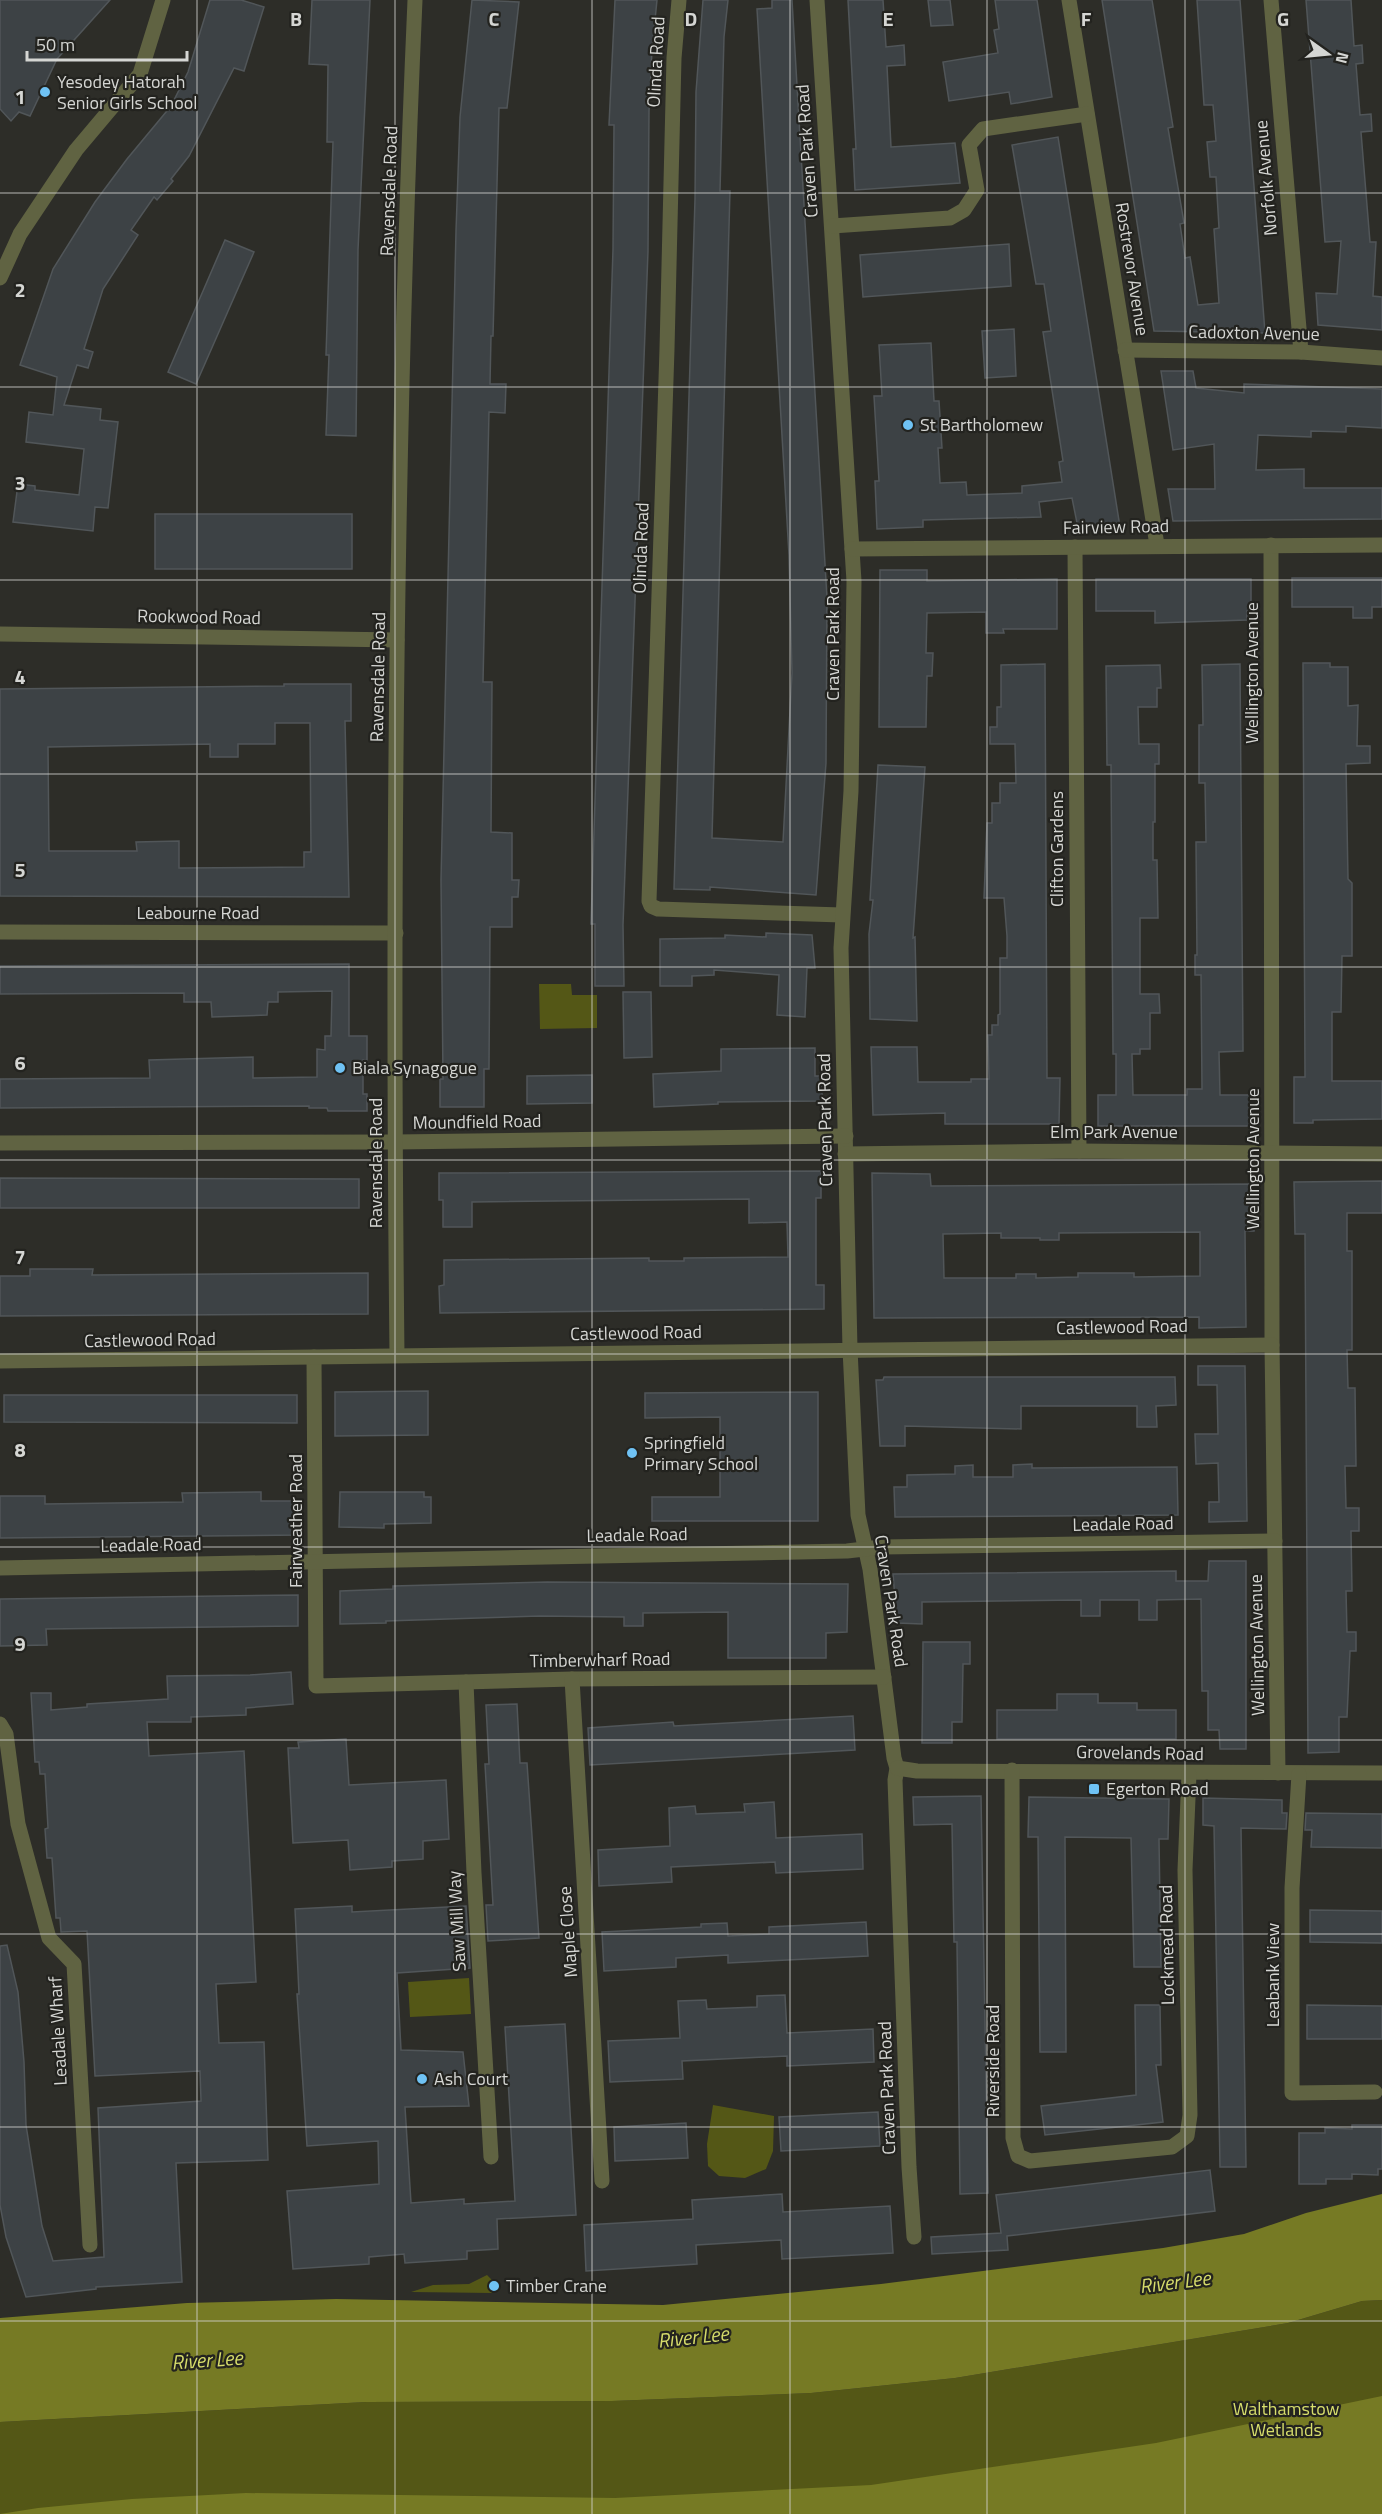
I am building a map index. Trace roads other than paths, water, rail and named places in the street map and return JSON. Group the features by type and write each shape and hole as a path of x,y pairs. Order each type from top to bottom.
{"street":[{"path":"0,278 20,234 76,150 140,74 163,0"},
{"name":"Ravensdale Road","path":"397,1355 395,1142 398,640 415,0"},
{"name":"Olinda Road","path":"679,0 674,58 649,901 651,906 658,909 842,915"},
{"name":"Craven Park Road","path":"817,0 854,591 851,791 841,948 850,1349 858,1515 870,1569 897,1768 909,2167 914,2237"},
{"name":"Rostrevor Avenue","path":"1069,0 1157,545"},
{"name":"Norfolk Avenue","path":"1271,0 1301,352"},
{"path":"832,226 950,218 964,210 977,190 969,145 983,129 1087,114"},
{"name":"Cadoxton Avenue","path":"1125,350 1301,352 1382,358"},
{"name":"Wellington Avenue","path":"1271,545 1272,1345 1278,1773"},
{"name":"Fairview Road","path":"852,549 1382,545"},
{"name":"Clifton Gardens","path":"1075,547 1079,1151"},
{"name":"Rookwood Road","path":"0,634 398,640"},
{"name":"Leabourne Road","path":"0,932 396,933"},
{"name":"Moundfield Road","path":"0,1143 395,1142 846,1136"},
{"name":"Elm Park Avenue","path":"845,1155 1079,1151 1382,1154"},
{"name":"Castlewood Road","path":"0,1361 1272,1345"},
{"name":"Fairweather Road","path":"314,1357 316,1686"},
{"name":"Leadale Road","path":"0,1568 1275,1541"},
{"name":"Timberwharf Road","path":"316,1686 572,1679 884,1677"},
{"name":"Maple Close","path":"572,1679 602,2181"},
{"name":"Saw Mill Way","path":"466,1682 474,1873 491,2157"},
{"name":"Leadale Wharf","path":"0,1724 6,1734 18,1824 49,1938 74,1964 90,2245"},
{"name":"Grovelands Road","path":"897,1768 917,1771 1011,1770 1189,1774 1382,1773"},
{"name":"Riverside Road","path":"1011,1770 1013,2138 1018,2156 1030,2161 1172,2147 1187,2136 1190,2115"},
{"name":"Lockmead Road","path":"1189,1774 1185,1870 1190,2115"},
{"name":"Leabank View","path":"1299,1774 1292,1888 1292,2093 1375,2092"}],"water":[{"name":"River Lee","path":"1382,2194 1382,2300 1362,2301 1288,2323 955,2378 811,2393 612,2401 366,2402 0,2422 0,2318 187,2303 336,2299 663,2305 881,2284 1163,2248 1244,2234 1306,2213"},
{"path":"1382,2396 1382,2514 0,2514 132,2499 246,2493 615,2498 871,2485 1156,2443"}],"place":[{"name":"Yesodey Hatorah Senior Girls School","path":"45,92"},
{"name":"St Bartholomew","path":"908,425"},
{"name":"Biala Synagogue","path":"340,1068"},
{"name":"Springfield Primary School","path":"632,1453"},
{"name":"Egerton Road","path":"1094,1789"},
{"name":"Ash Court","path":"422,2079"},
{"name":"Timber Crane","path":"494,2286"}],"park label":[{"name":"Walthamstow Wetlands","path":"1286,2419"}]}
